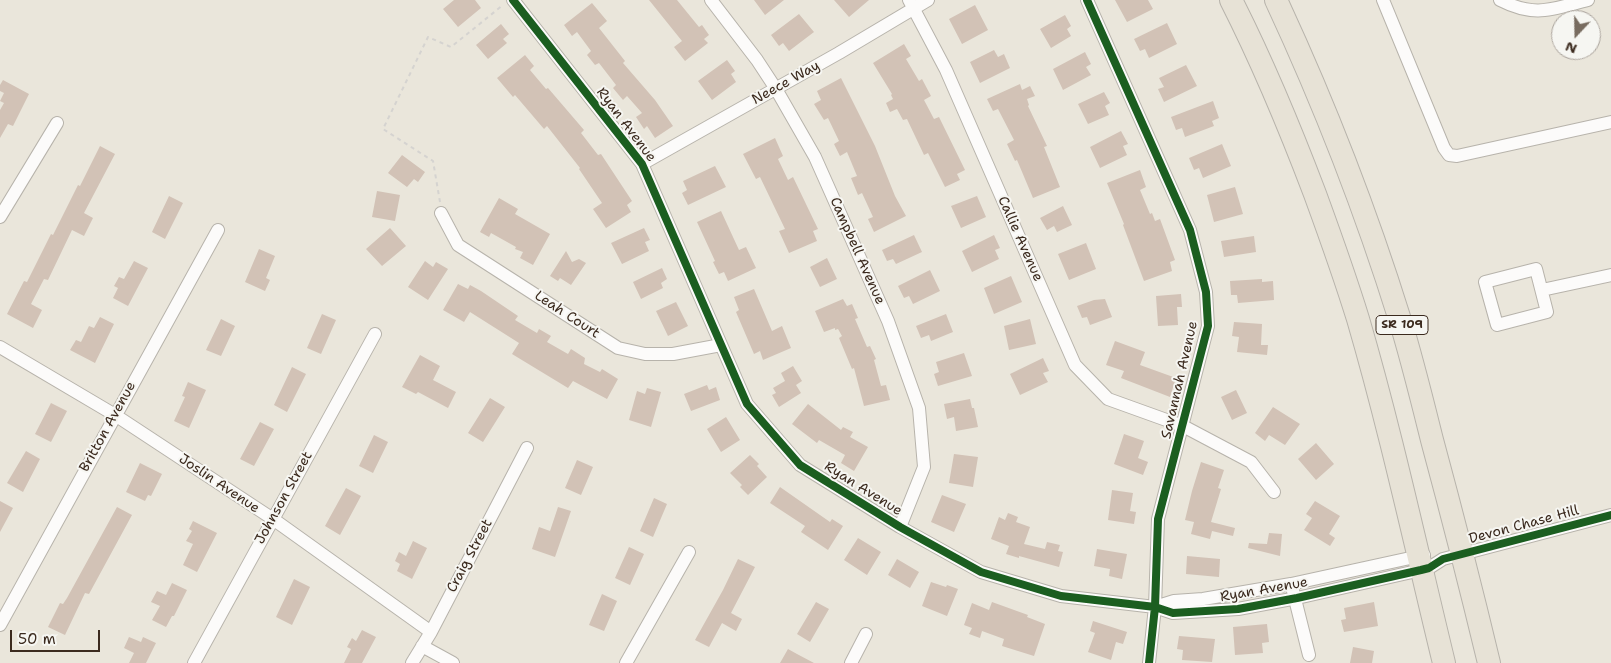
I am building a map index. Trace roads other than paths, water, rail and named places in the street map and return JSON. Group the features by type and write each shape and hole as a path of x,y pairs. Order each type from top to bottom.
{"highway":[{"name":"SR 109","path":"1231,0 1296,144 1357,317 1377,389 1444,663"},
{"name":"SR 109","path":"1276,0 1297,44 1327,117 1383,269 1415,372 1452,557 1488,663"}],"street":[{"name":"Ryan Avenue","path":"513,0 642,164 747,404 800,465 900,527 981,572 1061,596 1155,608 1173,613 1238,609 1295,598 1420,563"},
{"name":"Campbell Avenue","path":"711,0 757,60 815,157 888,321 920,408 924,467 900,527"},
{"name":"Neece Way","path":"642,164 776,89 911,5 928,0"},
{"name":"Savannah Avenue","path":"1087,0 1190,230 1206,292 1208,326 1158,519 1155,608 1148,663"},
{"path":"1383,0 1444,148 1449,155 1456,156 1611,122"},
{"path":"1500,0 1515,8 1543,12 1588,0"},
{"name":"Callie Avenue","path":"911,5 946,70 1075,365 1108,399 1183,426 1251,462 1274,492"},
{"path":"0,217 57,123"},
{"name":"Leah Court","path":"441,213 458,245 618,348 645,354 673,354 721,345"},
{"name":"Britton Avenue","path":"0,625 218,230"},
{"path":"1536,269 1542,290 1547,312 1497,325 1485,282 1536,269"},
{"path":"1542,290 1611,274"},
{"name":"Johnson Street","path":"194,663 375,334"},
{"name":"Joslin Avenue","path":"0,347 115,415 273,519 431,632"},
{"name":"Craig Street","path":"412,663 431,632 527,448"},
{"name":"Devon Chase Hill","path":"1452,557 1611,516"},
{"path":"626,663 688,552"},
{"name":"Ryan Avenue","path":"1155,608 1174,601 1203,599 1420,563 1429,568 1452,557"},
{"path":"1291,584 1309,655"},
{"path":"851,663 866,634"},
{"path":"422,646 453,663"}]}
